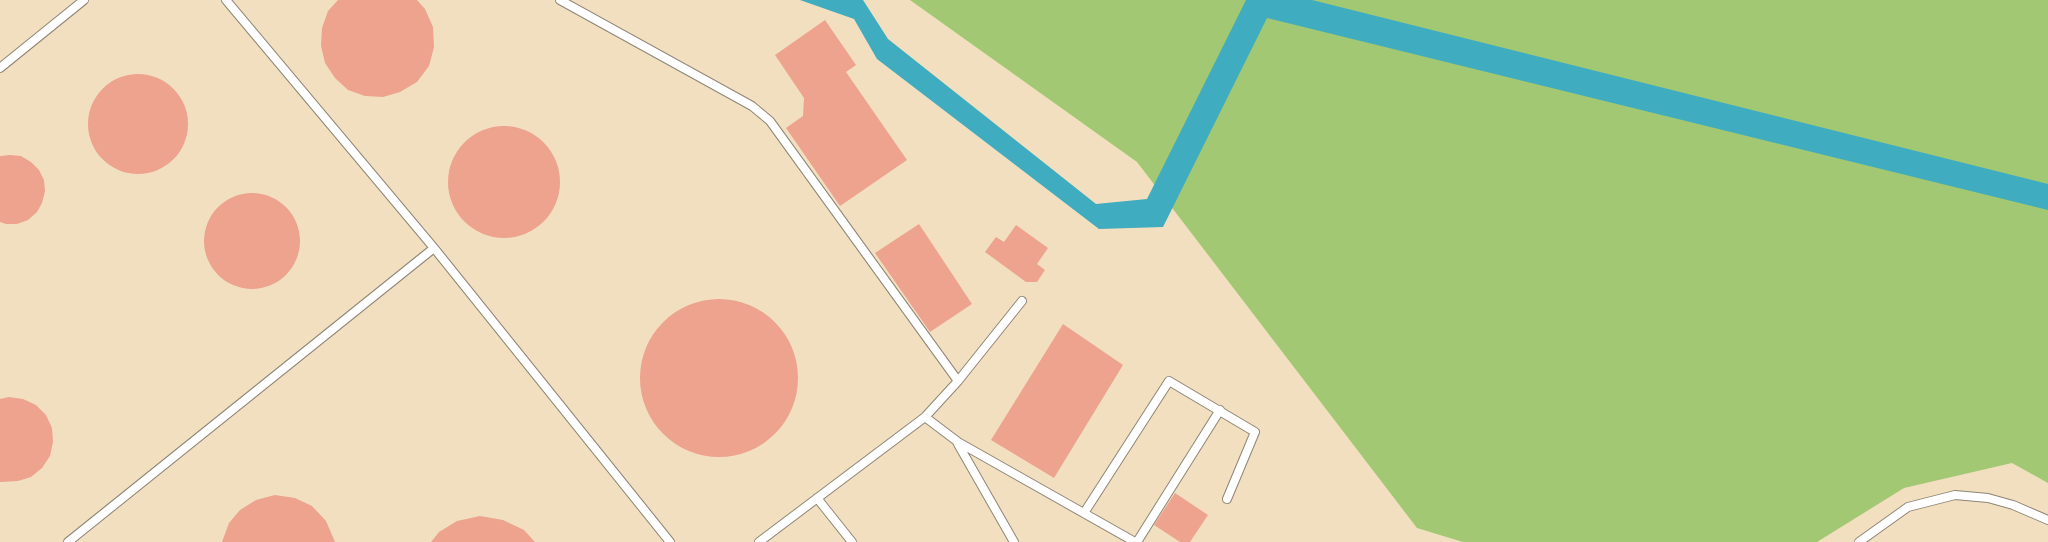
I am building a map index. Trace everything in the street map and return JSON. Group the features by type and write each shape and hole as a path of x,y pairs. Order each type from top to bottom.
{"lane":[{"path":"0,68 84,0"},
{"path":"226,0 434,248 670,542"},
{"path":"560,0 752,106 770,121 958,382"},
{"path":"68,542 434,248"},
{"path":"759,542 925,417 958,382 1022,301"},
{"path":"1084,513 1169,381 1255,432 1227,499"},
{"path":"925,417 958,442 1136,542 1220,410"},
{"path":"958,442 1014,542"},
{"path":"1859,542 1908,507 1956,495 1994,500 2013,505 2048,520"},
{"path":"817,498 852,542"}],"green space":[{"path":"910,0 2048,0 2048,483 2012,463 1904,488 1817,542 1463,542 1417,528 1137,162"}],"water":[{"path":"800,0 863,0 888,39 1096,204 1147,199 1246,0 1312,0 2048,184 2048,210 1267,18 1163,227 1099,229 877,59 854,19"}],"building":[{"path":"338,0 417,0 425,9 433,27 434,47 429,66 417,82 400,92 383,97 365,96 348,90 335,78 325,63 321,46 322,28 328,11"},
{"path":"825,20 856,65 846,72 907,160 840,206 786,128 803,116 804,98 775,55"},
{"path":"138,74 157,78 173,89 184,105 188,124 184,143 173,159 157,170 138,174 119,170 103,159 92,143 88,124 92,105 103,89 119,78"},
{"path":"504,126 526,130 544,142 556,160 560,182 556,204 544,222 526,234 504,238 482,234 464,222 452,204 448,182 452,160 464,142 482,130"},
{"path":"0,156 21,156 31,162 39,170 44,180 45,191 42,203 37,212 28,220 17,224 6,224 0,222"},
{"path":"252,193 270,197 286,207 296,223 300,241 296,259 286,275 270,285 252,289 234,285 218,275 208,259 204,241 208,223 218,207 234,197"},
{"path":"919,224 972,304 930,332 875,253"},
{"path":"1016,225 1048,248 1037,264 1045,270 1037,282 1026,282 985,252 996,237 1004,242"},
{"path":"719,299 749,305 775,322 792,348 798,378 792,408 775,434 749,451 719,457 689,451 663,434 646,408 640,378 646,348 663,322 689,305"},
{"path":"1063,324 1123,365 1054,478 991,440"},
{"path":"9,397 23,399 36,405 46,415 52,428 53,442 50,456 42,468 31,477 18,481 0,482 0,399"},
{"path":"1175,493 1208,515 1190,542 1180,542 1154,525"},
{"path":"275,495 295,498 312,506 326,521 335,542 222,542 229,523 240,510 256,500"},
{"path":"480,516 503,520 524,530 535,542 431,542 439,532 457,521"}]}
